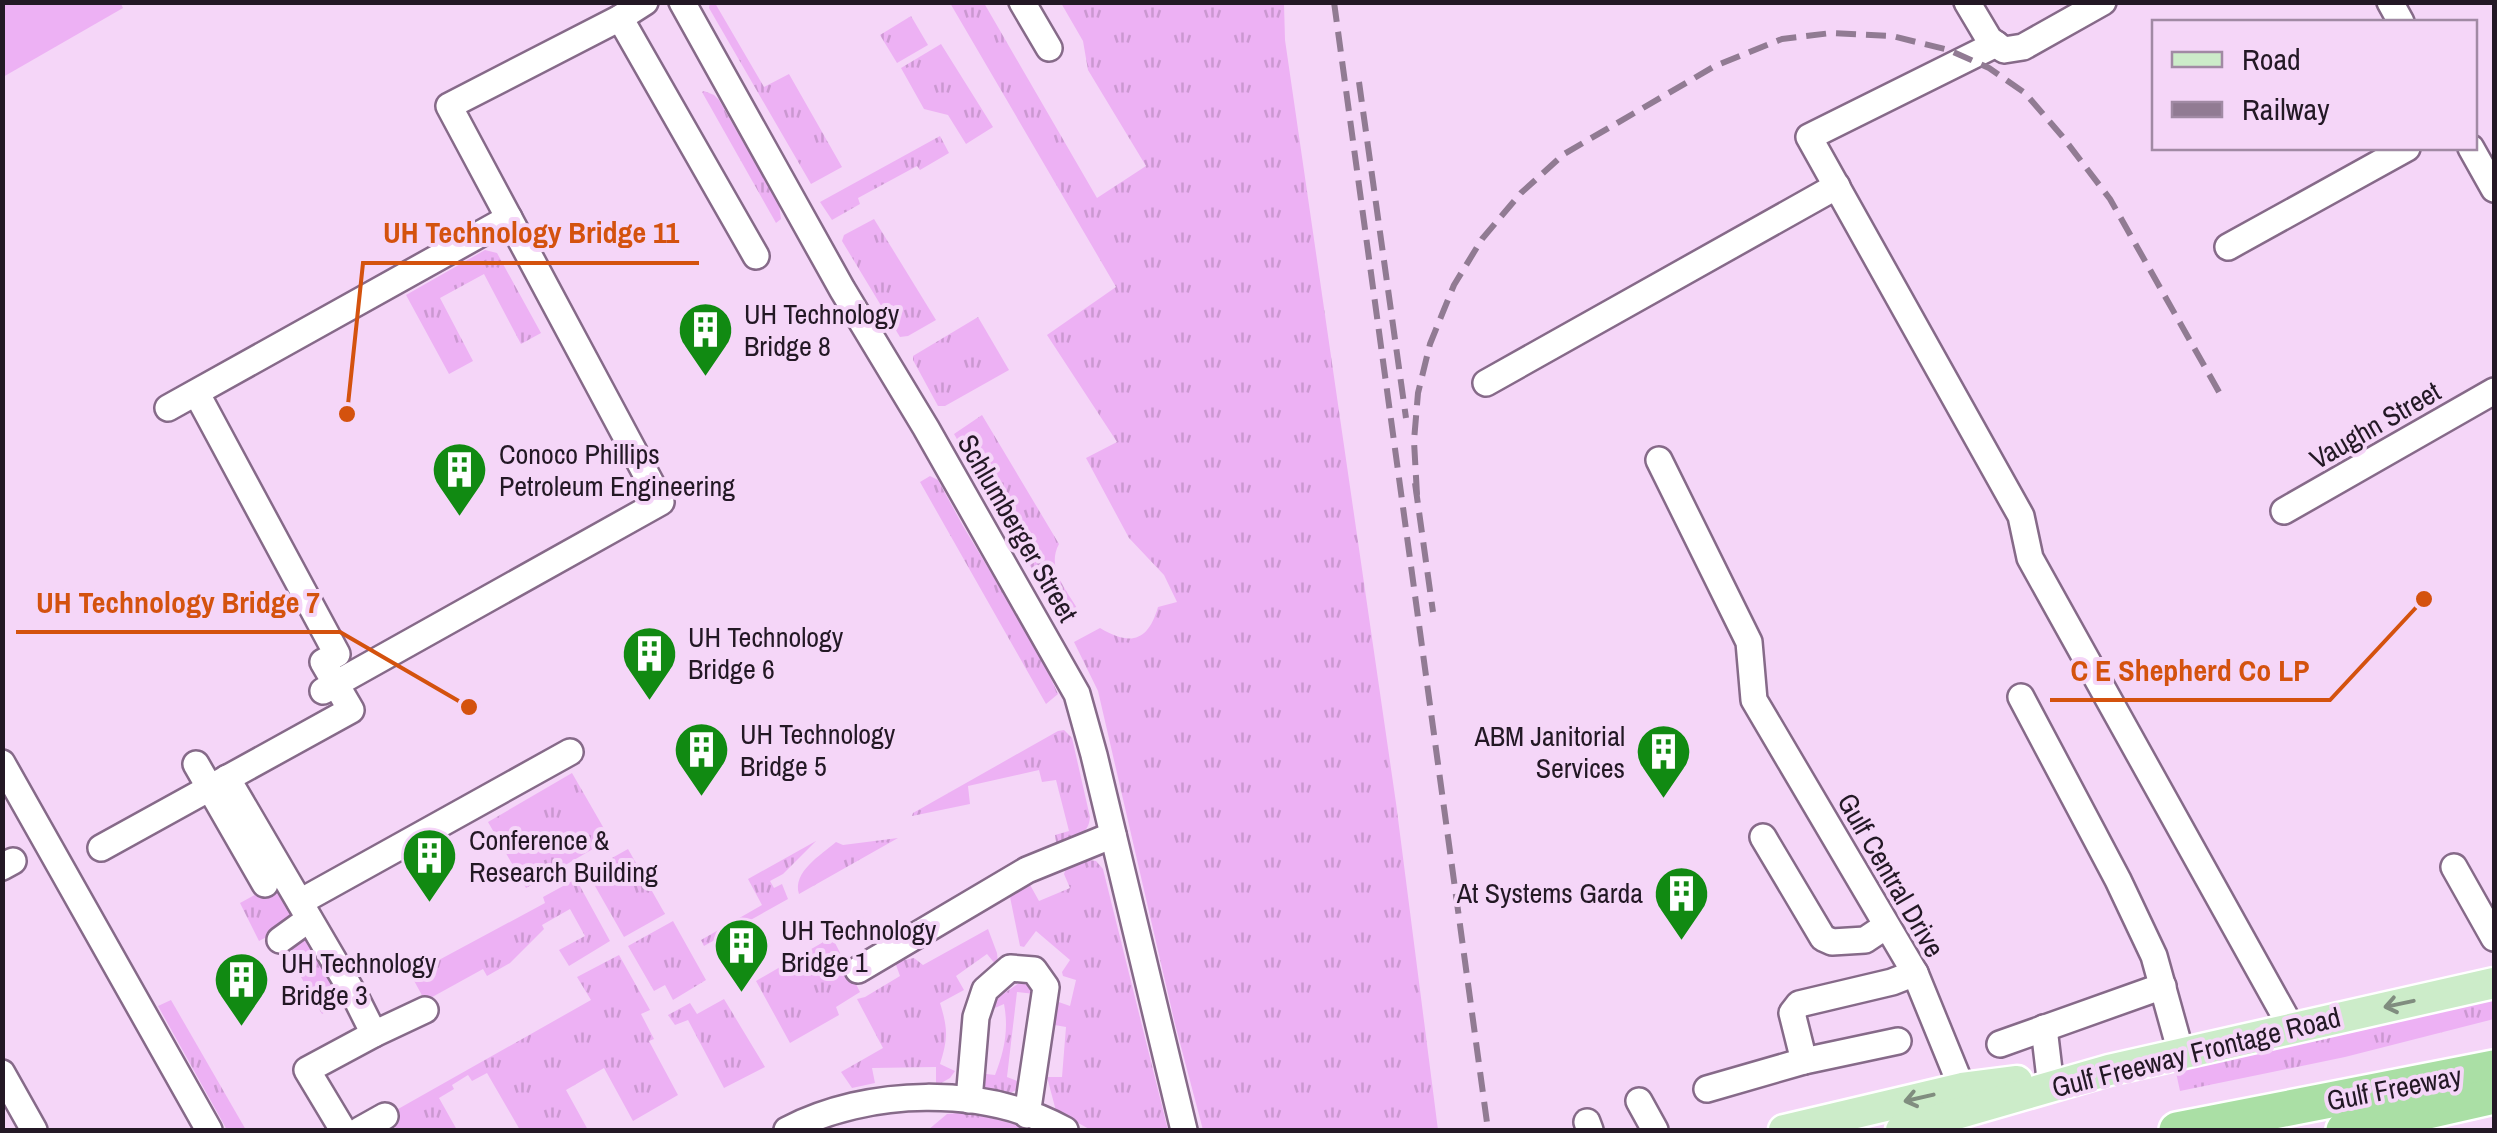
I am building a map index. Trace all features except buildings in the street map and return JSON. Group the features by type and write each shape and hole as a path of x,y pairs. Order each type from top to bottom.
{"highway":[{"name":"Gulf Freeway","path":"2176,1130 2490,1074"},
{"name":"Gulf Freeway","path":"2344,1130 2490,1074"}],"main road":[{"name":"Gulf Freeway Frontage Road","path":"1900,1130 2050,1082 2494,984"},
{"path":"1784,1130 1962,1088 2050,1082"}],"street":[{"path":"329,687 661,502 450,106 645,2"},
{"name":"Schlumberger Street","path":"682,2 1077,694 1184,1130"},
{"path":"1022,2 1048,48"},
{"path":"1967,2 1988,39 2004,50 2023,48 2103,2"},
{"path":"620,18 756,256"},
{"path":"1996,44 1809,137 2020,516 2030,558 2291,1027"},
{"path":"2228,247 2403,150"},
{"path":"2472,150 2494,189"},
{"path":"1486,383 1837,186"},
{"path":"168,408 509,218"},
{"name":"Vaughn Street","path":"2284,511 2494,392"},
{"path":"100,848 351,710 329,687 324,662 337,654 197,394"},
{"name":"Gulf Central Drive","path":"1659,460 1749,642 1754,700 1915,972 1962,1088"},
{"path":"2021,697 2154,956 2181,1053"},
{"path":"280,940 304,910 570,752"},
{"path":"2,763 208,1130"},
{"path":"196,764 218,783 304,910 374,1034"},
{"path":"218,783 264,884"},
{"path":"858,970 1028,870 1113,834"},
{"path":"1763,837 1823,938 1832,942 1866,940 1886,926"},
{"path":"2454,867 2494,938"},
{"path":"969,1100 976,1017 984,990 1010,968 1034,970 1046,987 1027,1115"},
{"path":"1804,1061 1792,1013 1798,1004 1892,982 1915,972"},
{"path":"2000,1044 2162,986"},
{"path":"342,1130 307,1070 425,1010"},
{"path":"2044,1028 2050,1082"},
{"path":"1707,1089 1804,1061 1898,1040"},
{"path":"2,1073 34,1130"},
{"path":"787,1130 807,1120 864,1104 916,1098 991,1104 1064,1130"},
{"path":"1639,1101 1655,1130"},
{"path":"360,1130 385,1116"}],"green space":[{"path":"3,2 120,2 123,8 3,77"},
{"path":"710,2 715,3 764,87 789,74 842,167 811,184 709,8"},
{"path":"950,3 984,3 1097,198 1146,166 1088,70 1083,41 1061,3 1284,3 1285,40 1396,803 1438,1130 1203,1130 1098,691 1074,642 1100,628 1120,637 1136,637 1149,628 1158,607 1177,602 1164,575 1129,538 1086,458 1117,442 1047,335 1116,287"},
{"path":"911,16 928,45 897,63 880,35"},
{"path":"941,44 993,127 966,144 948,115 924,109 901,68"},
{"path":"702,92 719,100 779,205 781,219 776,223"},
{"path":"940,136 949,153 858,198 860,204 832,220 820,202"},
{"path":"874,219 936,320 908,336 900,337 842,241 844,235"},
{"path":"485,250 497,253 541,333 521,344 484,274 440,298 473,361 449,374 406,295"},
{"path":"978,317 1009,370 945,406 938,406 913,356"},
{"path":"982,415 1059,544 1056,570 1078,610 1061,619 954,434"},
{"path":"930,476 938,480 1037,649 1058,694 1046,704 920,482"},
{"path":"1064,730 1072,738 1090,817 1087,829 1079,837 1056,842 1055,835 1069,831 1056,780 1042,782 1039,770 968,786 970,804 912,816 913,813"},
{"path":"572,773 610,839 526,888 488,822"},
{"path":"898,838 799,894 804,871 836,842 843,845"},
{"path":"816,841 783,874 770,881 774,888 782,884 788,899 704,946 701,940 762,905 748,879"},
{"path":"628,849 665,914 624,937 587,872"},
{"path":"1089,860 1103,869 1168,1130 1091,1130 1056,1111 1047,1077 1062,1077 1066,1027 1049,1024 1053,1000 1070,1006 1076,980 1063,976 1070,960 1036,931 1024,947 1020,946 1009,892 1029,883 1039,901 1070,888 1064,874 1066,868"},
{"path":"576,879 610,941 569,966 559,950 585,936 570,909 542,925 544,929 510,963 487,976 483,969 425,1001 411,975 545,903 543,897"},
{"path":"275,884 295,922 259,941 240,903"},
{"path":"673,921 706,980 673,1000 665,985 654,991 628,946"},
{"path":"304,927 346,1000 322,1014 280,940"},
{"path":"988,929 998,962 996,965 987,954 956,976 964,990 940,1003 946,1034 940,1064 955,1071 950,1078 936,1086 936,1067 872,1068 875,1083 852,1088 841,1072 883,1048 857,999 900,976 895,962 914,958 923,965"},
{"path":"832,937 860,992 836,1007 839,1015 790,1043 756,981"},
{"path":"619,955 650,1010 641,1014 654,1039 649,1041 678,1095 633,1121 604,1068 566,1090 588,1130 520,1130 487,1073 472,1081 468,1075 439,1098 457,1130 396,1130 391,1113 591,1000 577,977"},
{"path":"1030,980 1035,994 1017,992 1007,1077 1023,1083 1022,1087 1005,1096 995,1094 983,1087 978,1073 995,1075 1005,1041 1004,1004 988,1011 984,1007 1022,981"},
{"path":"724,999 765,1067 724,1088 688,1020 675,1025 668,1015 690,1003 697,1014"},
{"path":"2494,999 2494,1019 2345,1057 2180,1091 2175,1068"},
{"path":"171,1000 246,1130 227,1130 158,1006"},
{"path":"947,1114 980,1115 1024,1130 928,1130"}],"railway":[{"path":"1334,2 1488,1130"},
{"path":"1417,495 1414,441 1418,393 1430,344 1454,285 1482,239 1521,193 1564,154 1715,66 1782,39 1831,33 1892,36 1949,50 1989,68 2025,93 2110,199 2223,399"},
{"path":"1359,82 1406,418"},
{"path":"1415,483 1433,612"}],"place":[{"name":"UH Technology Bridge 8","path":"705,379"},
{"name":"UH Technology Bridge 11","path":"347,414"},
{"name":"Conoco Phillips Petroleum Engineering","path":"460,519"},
{"name":"C E Shepherd Co LP","path":"2424,599"},
{"name":"UH Technology Bridge 6","path":"649,702"},
{"name":"UH Technology Bridge 7","path":"469,707"},
{"name":"UH Technology Bridge 5","path":"701,799"},
{"name":"ABM Janitorial Services","path":"1664,801"},
{"name":"Conference & Research Building","path":"430,905"},
{"name":"At Systems Garda","path":"1682,942"},
{"name":"UH Technology Bridge 1","path":"742,995"},
{"name":"UH Technology Bridge 3","path":"242,1028"}]}
